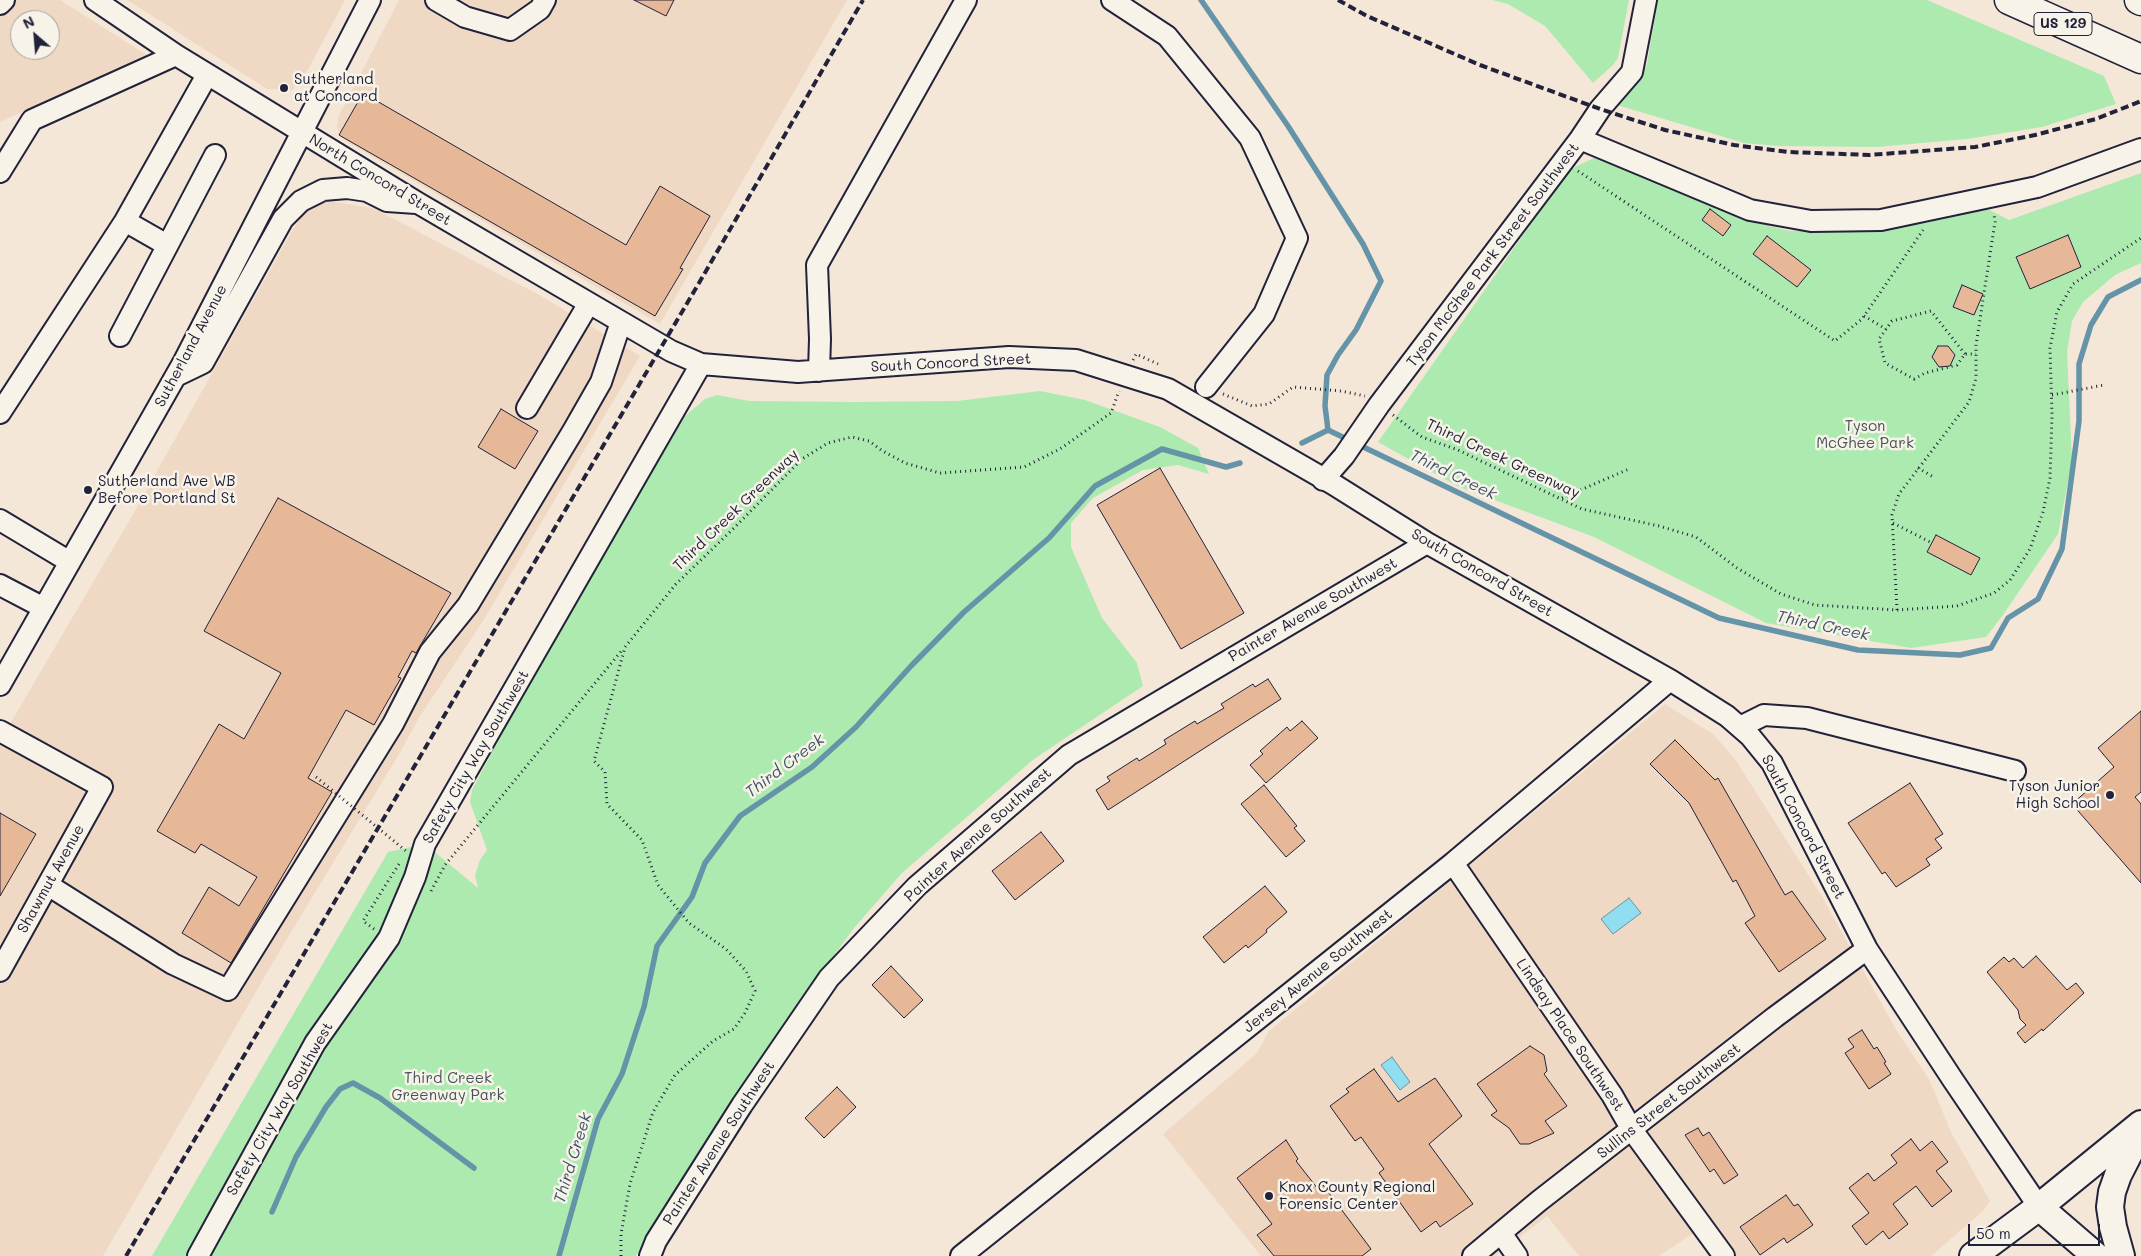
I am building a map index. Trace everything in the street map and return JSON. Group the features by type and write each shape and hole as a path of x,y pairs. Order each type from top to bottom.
{"highway":[{"name":"US 129","path":"2009,0 2141,59"}],"main road":[{"path":"1973,1256 2040,1207 2141,1124"},
{"path":"2121,1256 2110,1207 2112,1192 2118,1175 2141,1130"},
{"path":"2040,1207 2096,1256"}],"street":[{"path":"0,4 4,0"},
{"name":"North Concord Street","path":"95,0 176,55 418,203 671,351"},
{"name":"Sutherland Avenue","path":"0,686 176,376 370,0"},
{"path":"436,0 465,17 510,30 540,9 545,0"},
{"path":"819,370 820,339 817,265 966,0"},
{"path":"1112,0 1167,36 1250,138 1297,238 1264,314 1206,387"},
{"path":"1580,139 1600,109 1632,72 1646,0"},
{"path":"0,172 32,120 176,55"},
{"path":"0,413 125,221 207,74"},
{"name":"Tyson McGhee Park Street Southwest","path":"1323,480 1344,456 1379,405 1580,139 1750,210 1811,221 1881,220 2036,187 2141,149"},
{"path":"120,336 215,155"},
{"path":"176,376 202,363 283,219 301,201 323,190 348,188 368,191 387,201 418,203"},
{"path":"137,199 137,214 145,233"},
{"path":"125,221 167,245"},
{"path":"527,408 589,303"},
{"path":"48,885 173,964 228,990 388,732 430,652 468,606 574,431 601,382 621,322"},
{"name":"South Concord Street","path":"671,351 702,364 798,372 1008,357 1076,360 1168,389 1427,543 1670,680 1727,716 1740,727 1772,763 1867,949 1953,1080 2040,1207"},
{"name":"Safety City Way Southwest","path":"198,1256 315,1043 389,938 415,877 425,844 702,364"},
{"path":"0,520 70,562"},
{"name":"Painter Avenue Southwest","path":"650,1256 656,1241 742,1105 829,978 917,886 1069,755 1427,543"},
{"path":"0,584 44,608"},
{"name":"Jersey Avenue Southwest","path":"961,1256 1453,862 1670,680"},
{"path":"1740,727 1764,715 1806,718 2015,771"},
{"name":"Shawmut Avenue","path":"0,731 102,787 0,971"},
{"name":"Lindsay Place Southwest","path":"1453,862 1612,1095 1632,1130 1724,1256"},
{"name":"Sullins Street Southwest","path":"1473,1256 1775,1017 1867,949"},
{"path":"1501,1233 1517,1256"}],"path":[{"path":"1563,161 1834,341 1864,316 1925,228"},
{"path":"1897,610 1892,515 1899,494 1969,402 1976,378 1976,354 1995,222 1992,196"},
{"name":"Third Creek Greenway","path":"1206,387 1252,406 1269,404 1293,387 1361,394 1422,437 1458,450 1582,508 1659,526 1696,537 1737,568 1781,594 1815,605 1897,610 1956,606 1994,593 2010,580 2030,549 2043,512 2050,478 2052,395 2050,348 2057,312 2073,284 2141,238"},
{"path":"1931,311 1965,354 1957,365 1925,374 1914,380 1884,362 1879,339 1892,321 1931,311"},
{"path":"1864,316 1886,329"},
{"name":"Third Creek Greenway","path":"621,1256 621,1234 630,1184 653,1112 675,1075 713,1041 734,1029 746,1013 755,991 746,971 726,949 689,923 658,885 642,840 607,804 605,772 594,760 625,647 676,584 733,530 756,503 802,459 828,442 852,437 869,441 905,464 940,473 1024,467 1060,448 1111,413 1125,375 1136,354 1162,367"},
{"path":"1965,354 1976,354"},
{"path":"2052,395 2104,385"},
{"path":"1918,468 1935,478"},
{"path":"1561,499 1629,469"},
{"path":"1892,523 1932,543"},
{"path":"426,899 445,865 625,647"},
{"path":"316,777 406,851 363,921 389,938"}],"shaded area":[{"path":"0,0 60,0 147,55 0,122"},
{"path":"127,0 345,0 309,68 292,90 267,89"},
{"path":"399,0 847,0 660,324 342,139 337,128 338,117"},
{"path":"329,201 373,208 541,296 640,356 483,621 422,713 282,947 103,1256 0,1256 0,741 129,521 293,229 307,209"},
{"path":"1665,704 1713,734 1735,759 1821,895 1898,1033 1929,1079 1951,1132 1990,1201 1983,1211 1931,1256 1712,1256 1695,1232 1659,1256 1579,1256 1547,1216 1495,1256 1261,1256 1163,1134 1257,1053 1269,1031"}],"green space":[{"path":"1492,0 1629,0 1618,58 1593,83 1545,26 1508,4"},
{"path":"1658,0 1927,0 2104,76 2116,104 2042,127 1967,139 1877,147 1779,146 1744,143 1617,105 1647,64"},
{"name":"Tyson McGhee Park","path":"1594,158 1614,161 1769,226 1790,231 1861,231 1925,223 1984,207 2009,220 2141,173 2141,263 2115,275 2083,302 2072,321 2067,352 2072,461 2058,534 1986,637 1911,648 1766,623 1594,537 1457,486 1378,442 1571,169"},
{"name":"Third Creek Greenway Park","path":"1040,391 1085,400 1160,427 1198,448 1209,474 1178,465 1143,470 1093,498 1071,523 1071,547 1102,618 1137,663 1143,686 1034,759 902,873 854,928 783,1026 730,1104 636,1256 152,1256 388,852 425,844 478,888 475,875 480,860 487,850 470,802 472,790 516,707 684,417 705,399 717,395 749,401 957,401"}],"water":[{"path":"1629,898 1641,913 1613,934 1601,919"},
{"path":"1392,1057 1410,1082 1400,1090 1381,1065"}],"building":[{"path":"634,0 674,0 666,16"},
{"path":"363,93 626,245 660,186 710,216 680,268 683,269 655,316 339,135"},
{"path":"1710,209 1731,225 1723,236 1702,220"},
{"path":"2068,235 2081,267 2030,289 2016,257"},
{"path":"1767,236 1811,270 1797,287 1753,254"},
{"path":"1962,285 1983,294 1974,315 1953,307"},
{"path":"1938,346 1948,346 1955,355 1950,366 1939,367 1932,357"},
{"path":"501,409 538,431 515,469 478,447"},
{"path":"1160,468 1244,613 1181,649 1097,505"},
{"path":"278,498 451,593 416,653 412,651 398,677 401,678 374,725 346,710 308,778 332,792 231,963 182,933 209,887 239,906 257,877 201,844 195,853 157,831 219,724 244,739 281,673 204,631"},
{"path":"1936,535 1980,558 1971,575 1927,552"},
{"path":"1268,679 1281,699 1108,810 1096,790 1110,781 1107,777 1137,758 1139,761 1166,744 1164,740 1195,721 1197,724 1224,708 1221,704 1253,684 1255,687"},
{"name":"Tyson Junior High School","path":"2141,711 2141,792 2135,797 2141,804 2141,883 2072,804 2114,767 2098,748"},
{"path":"1302,721 1318,738 1266,783 1250,765 1263,754 1260,751 1287,727 1290,731"},
{"path":"1675,740 1715,780 1718,778 1785,895 1792,891 1826,939 1779,972 1745,923 1755,916 1736,880 1733,882 1689,803 1650,764"},
{"path":"1910,783 1943,834 1935,839 1942,848 1926,859 1930,865 1896,887 1885,872 1882,874 1848,823"},
{"path":"1264,785 1297,826 1294,828 1305,841 1286,857 1241,804"},
{"path":"0,813 36,834 0,896"},
{"path":"1041,832 1064,861 1015,900 992,871"},
{"path":"1265,886 1287,912 1248,948 1246,945 1224,963 1203,937"},
{"path":"2036,956 2067,990 2076,983 2084,993 2043,1031 2042,1029 2025,1043 2017,1033 2026,1025 2020,1019 2018,1010 1987,972 2004,957 2009,962 2014,958 2023,968"},
{"path":"891,966 923,1000 904,1018 872,985"},
{"path":"1862,1030 1874,1049 1877,1047 1891,1074 1869,1089 1845,1053 1854,1047 1848,1039"},
{"path":"1530,1046 1544,1055 1547,1071 1544,1074 1567,1106 1545,1121 1554,1133 1529,1144 1520,1144 1509,1128 1491,1115 1497,1111 1477,1084"},
{"path":"1374,1069 1398,1102 1435,1078 1462,1116 1429,1144 1473,1204 1440,1227 1436,1221 1421,1232 1379,1173 1384,1169 1361,1137 1355,1141 1330,1106 1349,1092 1346,1089"},
{"path":"837,1087 856,1107 824,1138 805,1118"},
{"path":"1698,1128 1703,1136 1709,1132 1738,1175 1724,1184 1714,1169 1710,1172 1685,1135"},
{"path":"1911,1139 1920,1151 1932,1141 1948,1162 1936,1171 1952,1191 1932,1207 1916,1186 1893,1204 1908,1224 1889,1239 1883,1231 1866,1245 1852,1226 1869,1213 1849,1188 1868,1173 1874,1181 1897,1163 1891,1155"},
{"name":"Knox County Regional Forensic Center","path":"1286,1140 1298,1159 1296,1161 1318,1189 1323,1185 1371,1249 1362,1256 1274,1256 1257,1235 1272,1224 1237,1178"},
{"path":"1786,1195 1794,1206 1798,1204 1813,1225 1787,1243 1784,1238 1760,1255 1740,1227"}],"waterway":[{"path":"1201,0 1288,126 1363,244 1381,281 1356,330 1338,355 1327,375 1325,406 1328,430"},
{"name":"Third Creek","path":"1302,443 1328,430 1719,618 1858,650 1960,655 1991,648 2008,618 2038,599 2062,549 2079,421 2079,364 2091,325 2108,297 2141,280"},
{"name":"Third Creek","path":"559,1256 598,1119 622,1074 644,1007 657,946 692,897 705,863 740,816 812,767 856,727 911,666 964,612 1049,538 1095,486 1162,449 1226,467 1240,463"},
{"path":"272,1212 296,1157 326,1107 340,1089 353,1083 380,1098 474,1168"}],"railway":[{"path":"126,1256 699,283 863,0"},
{"path":"1338,0 1367,16 1480,65 1600,109 1665,130 1734,145 1788,152 1869,155 1975,147 2035,135 2096,119 2141,101"}],"place":[{"name":"Sutherland at Concord","path":"284,88"},
{"name":"Sutherland Ave WB Before Portland St","path":"88,490"},
{"name":"Tyson Junior High School","path":"2110,795"},
{"name":"Knox County Regional Forensic Center","path":"1269,1196"}]}
